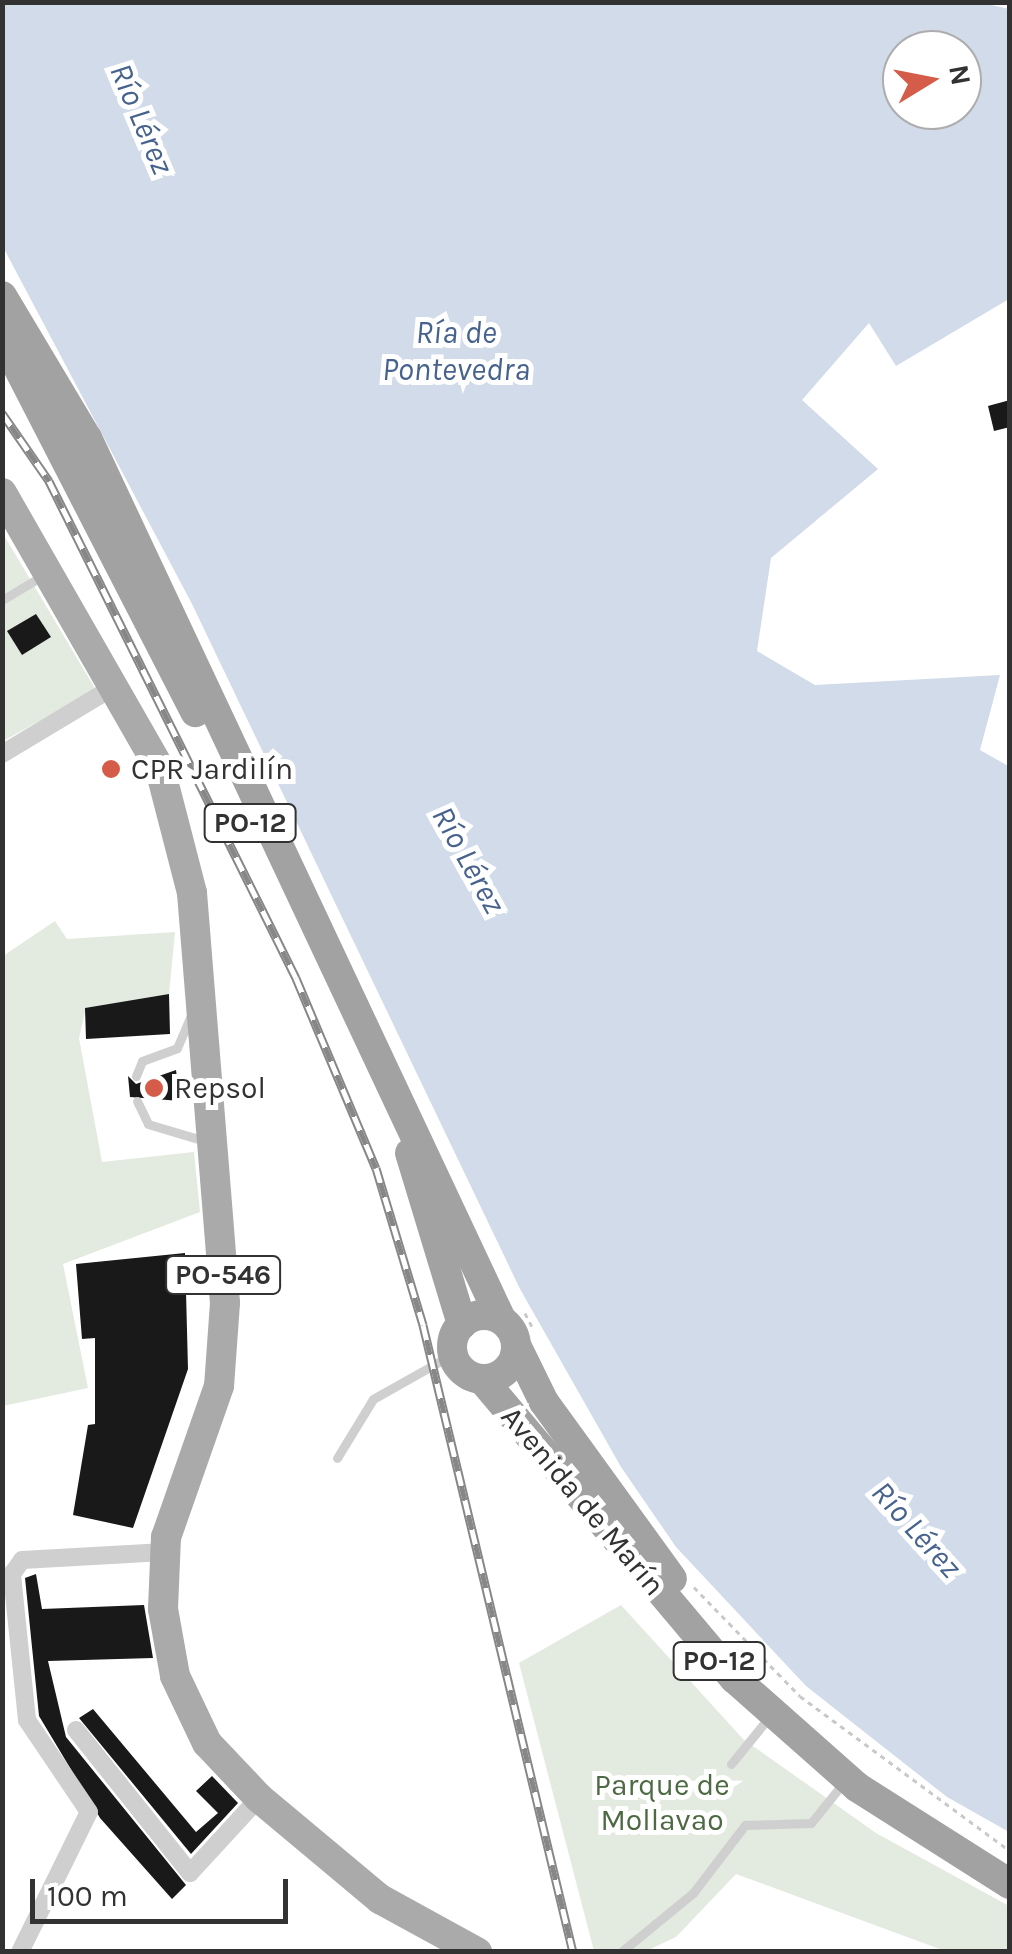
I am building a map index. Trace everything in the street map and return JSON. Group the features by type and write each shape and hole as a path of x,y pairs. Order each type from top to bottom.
{"highway":[{"name":"PO-12","path":"2,296 88,438 501,1319"},
{"name":"PO-12","path":"2,336 43,404 398,1126 462,1324"},
{"path":"480,1315 501,1319 516,1348 510,1367 482,1379 464,1372 453,1354 462,1324 480,1315"},
{"name":"Avenida de Marín","path":"516,1348 544,1402 708,1623 870,1772 1010,1862"},
{"name":"Avenida de Marín","path":"482,1379 618,1546 772,1714 847,1778 1010,1884"}],"main road":[{"name":"PO-546","path":"2,494 160,769 184,844 201,1002 224,1349 164,1552 163,1609 175,1676 208,1743 259,1798 380,1898 476,1952"}],"street":[{"path":"2,754 115,686"},
{"path":"20,1952 89,1812 27,1720 12,1574 22,1560 164,1552"},
{"path":"76,1730 190,1873 259,1798"}],"lane":[{"path":"2,600 48,572"},
{"path":"136,1076 142,1061 177,1048 188,1012 201,1002"},
{"path":"137,1101 148,1124 212,1145"},
{"path":"338,1458 373,1399 453,1354"},
{"path":"730,1764 772,1714"},
{"path":"621,1952 692,1893 745,1825 811,1823 847,1778"}],"path":[{"path":"690,1581 749,1648 878,1761 1010,1851"}],"green space":[{"path":"2,532 96,690 3,741 2,741"},
{"path":"55,921 67,939 175,932 169,994 86,1008 79,1038 102,1162 194,1152 200,1212 63,1264 88,1388 3,1406 3,956"},
{"name":"Parque de Mollavao","path":"621,1605 743,1739 876,1833 1009,1906 1009,1951 945,1951 736,1874 676,1937 646,1951 594,1951 519,1663"}],"water":[{"name":"Ría de Pontevedra","path":"3,3 983,3 1009,9 1009,299 896,366 869,323 802,400 878,469 771,558 757,651 815,685 1000,675 980,750 1010,767 1009,1832 947,1797 806,1686 676,1547 621,1467 520,1289 192,604 2,245"}],"building":[{"path":"1010,400 1010,427 994,431 988,406"},
{"path":"36,614 51,637 22,655 7,631"},
{"path":"169,994 170,1034 86,1039 85,1008"},
{"name":"Repsol","path":"176,1070 180,1101 130,1097 128,1076 136,1084"},
{"path":"185,1253 188,1369 133,1528 73,1515 88,1425 95,1424 95,1338 82,1339 76,1264"},
{"path":"36,1574 42,1609 144,1605 153,1658 48,1661 66,1737 186,1885 172,1899 100,1818 39,1716 25,1578"},
{"path":"93,1709 196,1832 218,1813 196,1791 212,1776 238,1803 191,1854 79,1718"}],"railway":[{"path":"2,413 49,481 296,978 376,1168 423,1325 573,1952"}],"place":[{"name":"CPR Jardilín","path":"111,769"},
{"name":"Repsol","path":"154,1088"}],"water label":[{"name":"Río Lérez","path":"141,119"},
{"name":"Río Lérez","path":"468,860"},
{"name":"Río Lérez","path":"916,1530"}]}
